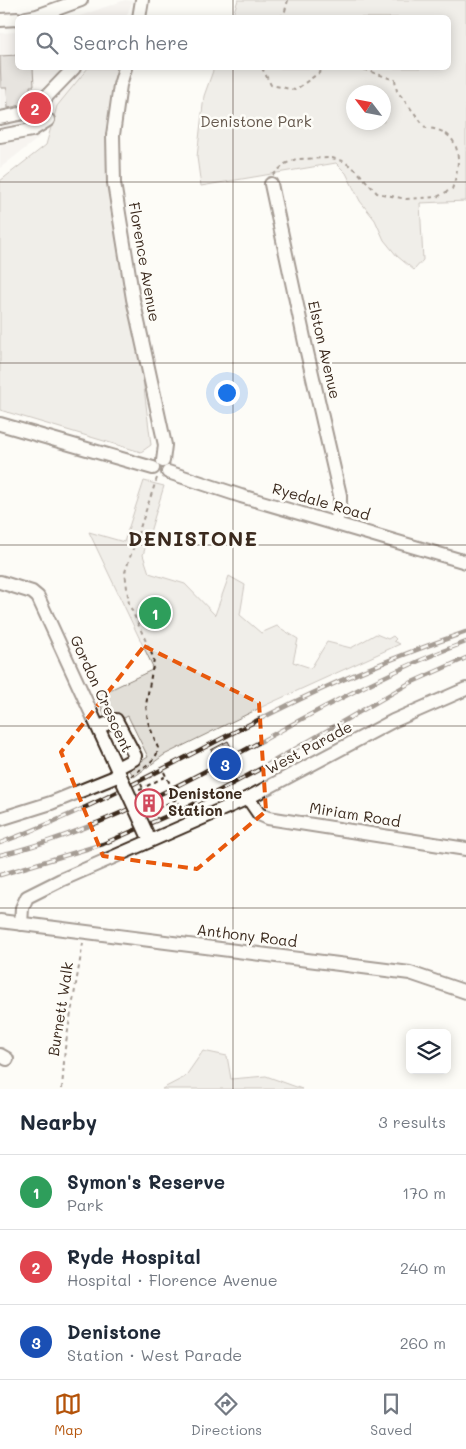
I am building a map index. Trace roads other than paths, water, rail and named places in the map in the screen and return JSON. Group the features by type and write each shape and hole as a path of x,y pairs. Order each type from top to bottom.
{"street":[{"path":"41,15 81,0"},
{"path":"140,15 142,0"},
{"path":"0,20 15,19"},
{"path":"0,118 24,113 44,99 72,70"},
{"name":"Florence Avenue","path":"124,70 120,85 114,134 114,183 133,298 165,446 160,469"},
{"path":"0,109 1,136 32,130 48,120"},
{"name":"Elston Avenue","path":"271,184 340,495 340,510 335,523"},
{"name":"Ryedale Road","path":"0,424 160,469 241,496 466,562"},
{"name":"Gordon Crescent","path":"0,582 32,592 38,597 149,838"},
{"name":"West Parade","path":"21,924 22,908 27,897 149,838 248,798 393,721 466,689"},
{"path":"0,819 51,803 120,775 134,759 134,756 116,720 99,727"},
{"name":"Miriam Road","path":"248,798 259,814 268,818 466,849"},
{"name":"Anthony Road","path":"0,921 410,973 466,992"}],"railway":[{"path":"0,843 35,830 103,799 270,714 342,680 466,632"},
{"path":"0,855 61,837 120,813 178,785 349,694 407,666 466,642"},
{"path":"0,875 103,844 192,805 262,768 408,684 466,658"}],"place":[{"name":"Ryde Hospital","path":"35,108"},
{"name":"Symon's Reserve","path":"155,613"},
{"name":"Denistone","path":"225,764"},
{"name":"Denistone Station","path":"149,803"}],"district":[{"name":"DENISTONE","path":"193,539"}],"park label":[{"name":"Denistone Park","path":"256,122"}]}
